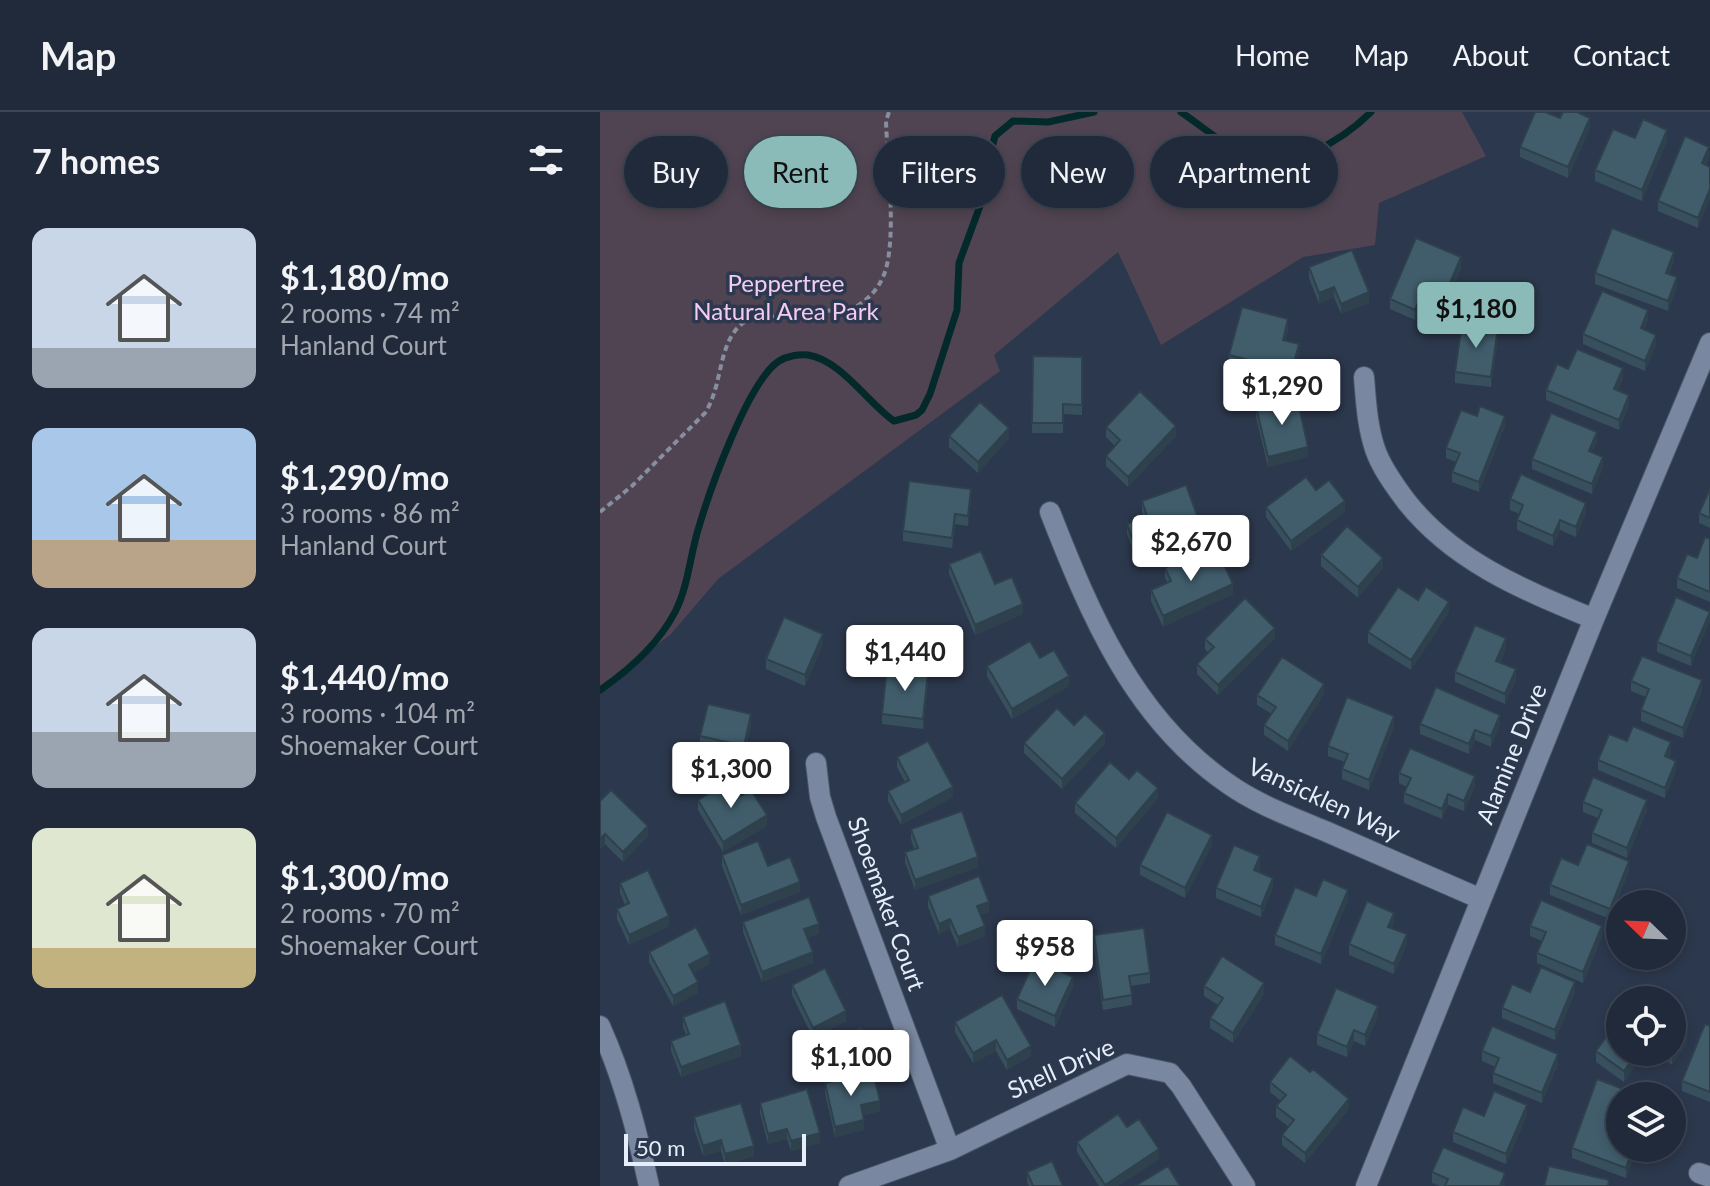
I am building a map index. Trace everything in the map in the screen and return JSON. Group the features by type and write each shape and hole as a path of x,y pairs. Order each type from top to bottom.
{"street":[{"name":"Alamine Drive","path":"1366,1186 1594,619 1710,343"},
{"path":"1364,377 1366,406 1376,452 1399,491 1428,527 1468,559 1501,579 1594,619"},
{"name":"Vansicklen Way","path":"1050,512 1084,597 1109,648 1140,696 1197,760 1227,783 1277,810 1481,899"},
{"name":"Shoemaker Court","path":"816,763 826,817 950,1150"},
{"path":"600,1026 625,1092 649,1186"},
{"name":"Shell Drive","path":"849,1186 950,1150 1127,1064 1170,1073 1245,1186"}],"path":[{"path":"600,512 632,486 705,413 713,400 727,341 735,328 749,319 839,312 854,308 867,300 878,286 889,258 886,121 889,112"}],"green space":[{"name":"Peppertree Natural Area Park","path":"600,112 1462,112 1486,156 1379,203 1375,245 1303,257 1161,345 1118,252 994,355 1000,371 718,579 671,634 600,689"}],"building":[{"path":"1535,112 1560,118 1563,112 1577,112 1590,118 1568,167 1520,147"},
{"path":"1643,119 1667,130 1642,190 1595,170 1613,129 1635,138"},
{"path":"1685,136 1709,147 1702,163 1710,167 1710,189 1698,218 1658,201"},
{"path":"1612,228 1674,252 1666,273 1677,277 1668,301 1595,273"},
{"path":"1416,238 1461,257 1442,302 1422,294 1415,310 1390,299"},
{"path":"1352,250 1369,292 1341,304 1334,287 1319,293 1309,267"},
{"path":"1602,291 1648,310 1641,328 1656,335 1645,361 1583,334"},
{"path":"1242,307 1288,319 1283,340 1299,344 1292,371 1229,355"},
{"path":"1462,323 1498,328 1491,377 1455,372"},
{"path":"1577,349 1623,368 1614,389 1629,395 1619,420 1546,390 1557,364 1568,369"},
{"path":"1033,356 1082,357 1082,405 1063,404 1063,423 1032,423"},
{"path":"1140,391 1176,426 1128,477 1106,456 1120,440 1106,427"},
{"path":"1297,397 1308,447 1268,457 1256,407"},
{"path":"980,402 1009,428 978,462 949,436"},
{"path":"1480,406 1505,416 1479,482 1452,472 1460,453 1446,448 1461,410 1477,416"},
{"path":"1551,413 1597,432 1589,451 1603,457 1592,484 1532,459"},
{"path":"1521,474 1586,503 1576,527 1560,520 1553,536 1517,520 1523,505 1510,499"},
{"path":"1306,477 1316,490 1329,480 1345,501 1291,541 1266,507"},
{"path":"909,481 971,489 968,516 955,514 952,538 903,531"},
{"path":"1186,485 1201,526 1137,551 1127,524 1147,516 1142,501"},
{"path":"1710,489 1710,518 1699,513"},
{"path":"1347,526 1383,558 1358,587 1321,555"},
{"path":"1705,537 1710,539 1710,592 1677,578 1687,554 1697,558"},
{"path":"981,551 995,584 1012,577 1023,604 975,625 949,564"},
{"path":"1202,551 1209,566 1222,560 1233,584 1163,616 1151,590 1171,581 1165,568"},
{"path":"1398,587 1418,600 1426,587 1449,602 1411,660 1368,632"},
{"path":"1676,597 1710,612 1691,656 1657,642"},
{"path":"1245,598 1275,628 1218,685 1197,664 1214,647 1205,639"},
{"path":"784,617 823,634 805,675 766,659"},
{"path":"1475,625 1506,638 1496,661 1516,669 1505,694 1455,672"},
{"path":"1030,641 1040,658 1054,650 1069,676 1012,709 987,666"},
{"path":"1642,656 1702,680 1683,728 1641,710 1649,689 1631,681"},
{"path":"1282,657 1324,684 1288,741 1264,725 1276,707 1257,695"},
{"path":"887,667 928,672 923,719 882,714"},
{"path":"1436,687 1500,715 1491,736 1475,730 1469,744 1420,724"},
{"path":"1347,697 1394,716 1369,780 1342,769 1348,754 1328,746"},
{"path":"708,704 751,714 744,746 700,736"},
{"path":"1057,708 1074,725 1085,714 1105,733 1062,779 1024,743"},
{"path":"1633,726 1671,742 1665,756 1676,761 1665,788 1598,760 1609,734 1627,741"},
{"path":"928,741 953,787 901,815 888,791 909,780 897,757"},
{"path":"1410,748 1475,776 1464,801 1448,794 1442,809 1404,793 1411,778 1399,773"},
{"path":"1110,762 1129,779 1137,770 1158,788 1116,838 1075,803"},
{"path":"1593,777 1647,800 1627,848 1592,833 1602,810 1583,802"},
{"path":"731,780 741,796 751,790 767,815 723,842 698,800"},
{"path":"611,790 648,826 623,852 605,834 600,839 600,801"},
{"path":"962,811 978,857 915,880 905,852 918,848 911,829"},
{"path":"1167,812 1212,835 1185,888 1140,865"},
{"path":"758,841 768,866 790,857 800,882 741,905 722,855"},
{"path":"1587,844 1629,861 1618,890 1606,890 1606,907 1550,885 1561,858 1578,865"},
{"path":"1234,845 1260,856 1254,870 1273,878 1261,907 1216,888"},
{"path":"648,870 669,916 629,935 617,909 629,903 620,883"},
{"path":"979,876 989,902 977,906 985,926 958,937 950,919 939,924 928,896"},
{"path":"1323,879 1348,890 1321,954 1275,935 1295,887 1316,896"},
{"path":"809,897 819,924 804,929 813,952 762,972 743,922"},
{"path":"1541,900 1602,926 1583,972 1537,953 1546,932 1530,926"},
{"path":"1367,901 1394,913 1388,927 1407,934 1394,964 1349,944"},
{"path":"696,927 710,954 689,965 698,982 673,996 649,952"},
{"path":"1144,928 1150,973 1129,976 1132,995 1103,1000 1094,935"},
{"path":"1222,956 1264,983 1233,1033 1210,1018 1223,998 1204,986"},
{"path":"1035,959 1073,977 1055,1016 1017,999"},
{"path":"1541,967 1575,982 1555,1030 1502,1008 1512,984 1530,992"},
{"path":"825,968 846,1011 813,1028 792,985"},
{"path":"1336,988 1378,1006 1365,1035 1354,1030 1347,1047 1317,1034"},
{"path":"1002,995 1031,1046 1007,1060 996,1040 973,1053 955,1022"},
{"path":"725,1001 741,1045 681,1067 671,1041 689,1034 683,1017"},
{"path":"1705,1024 1710,1026 1710,1092 1682,1081"},
{"path":"1492,1026 1558,1054 1542,1093 1493,1073 1499,1058 1482,1051"},
{"path":"861,1028 869,1053 818,1069 810,1045"},
{"path":"1606,1037 1606,1058 1596,1051"},
{"path":"1290,1056 1310,1072 1313,1069 1349,1099 1305,1153 1282,1135 1294,1120 1276,1106 1286,1095 1270,1082"},
{"path":"873,1072 880,1101 861,1105 864,1120 835,1127 825,1083"},
{"path":"1597,1079 1606,1082 1606,1161 1572,1148"},
{"path":"807,1089 820,1133 791,1141 787,1129 768,1134 760,1103"},
{"path":"1494,1091 1527,1105 1506,1154 1453,1132 1463,1107 1484,1116"},
{"path":"741,1103 754,1146 725,1154 721,1140 703,1146 694,1117"},
{"path":"1118,1114 1127,1127 1139,1119 1159,1149 1105,1185 1077,1142"},
{"path":"1443,1147 1505,1173 1500,1186 1445,1186 1448,1179 1432,1172"},
{"path":"1052,1161 1063,1186 1033,1186 1027,1172"},
{"path":"1610,1162 1628,1162 1626,1168"},
{"path":"1168,1166 1180,1186 1135,1186"},
{"path":"1549,1166 1609,1180 1608,1186 1544,1186"}],"waterway":[{"path":"600,690 642,655 675,612 720,465 743,413 767,372 782,359 808,355 843,373 894,421 916,415 930,394 957,310 959,263 984,195 995,136 1013,121 1048,122 1094,112"},
{"path":"1181,112 1222,142 1263,162 1280,162 1314,151 1346,133 1371,112"}]}
